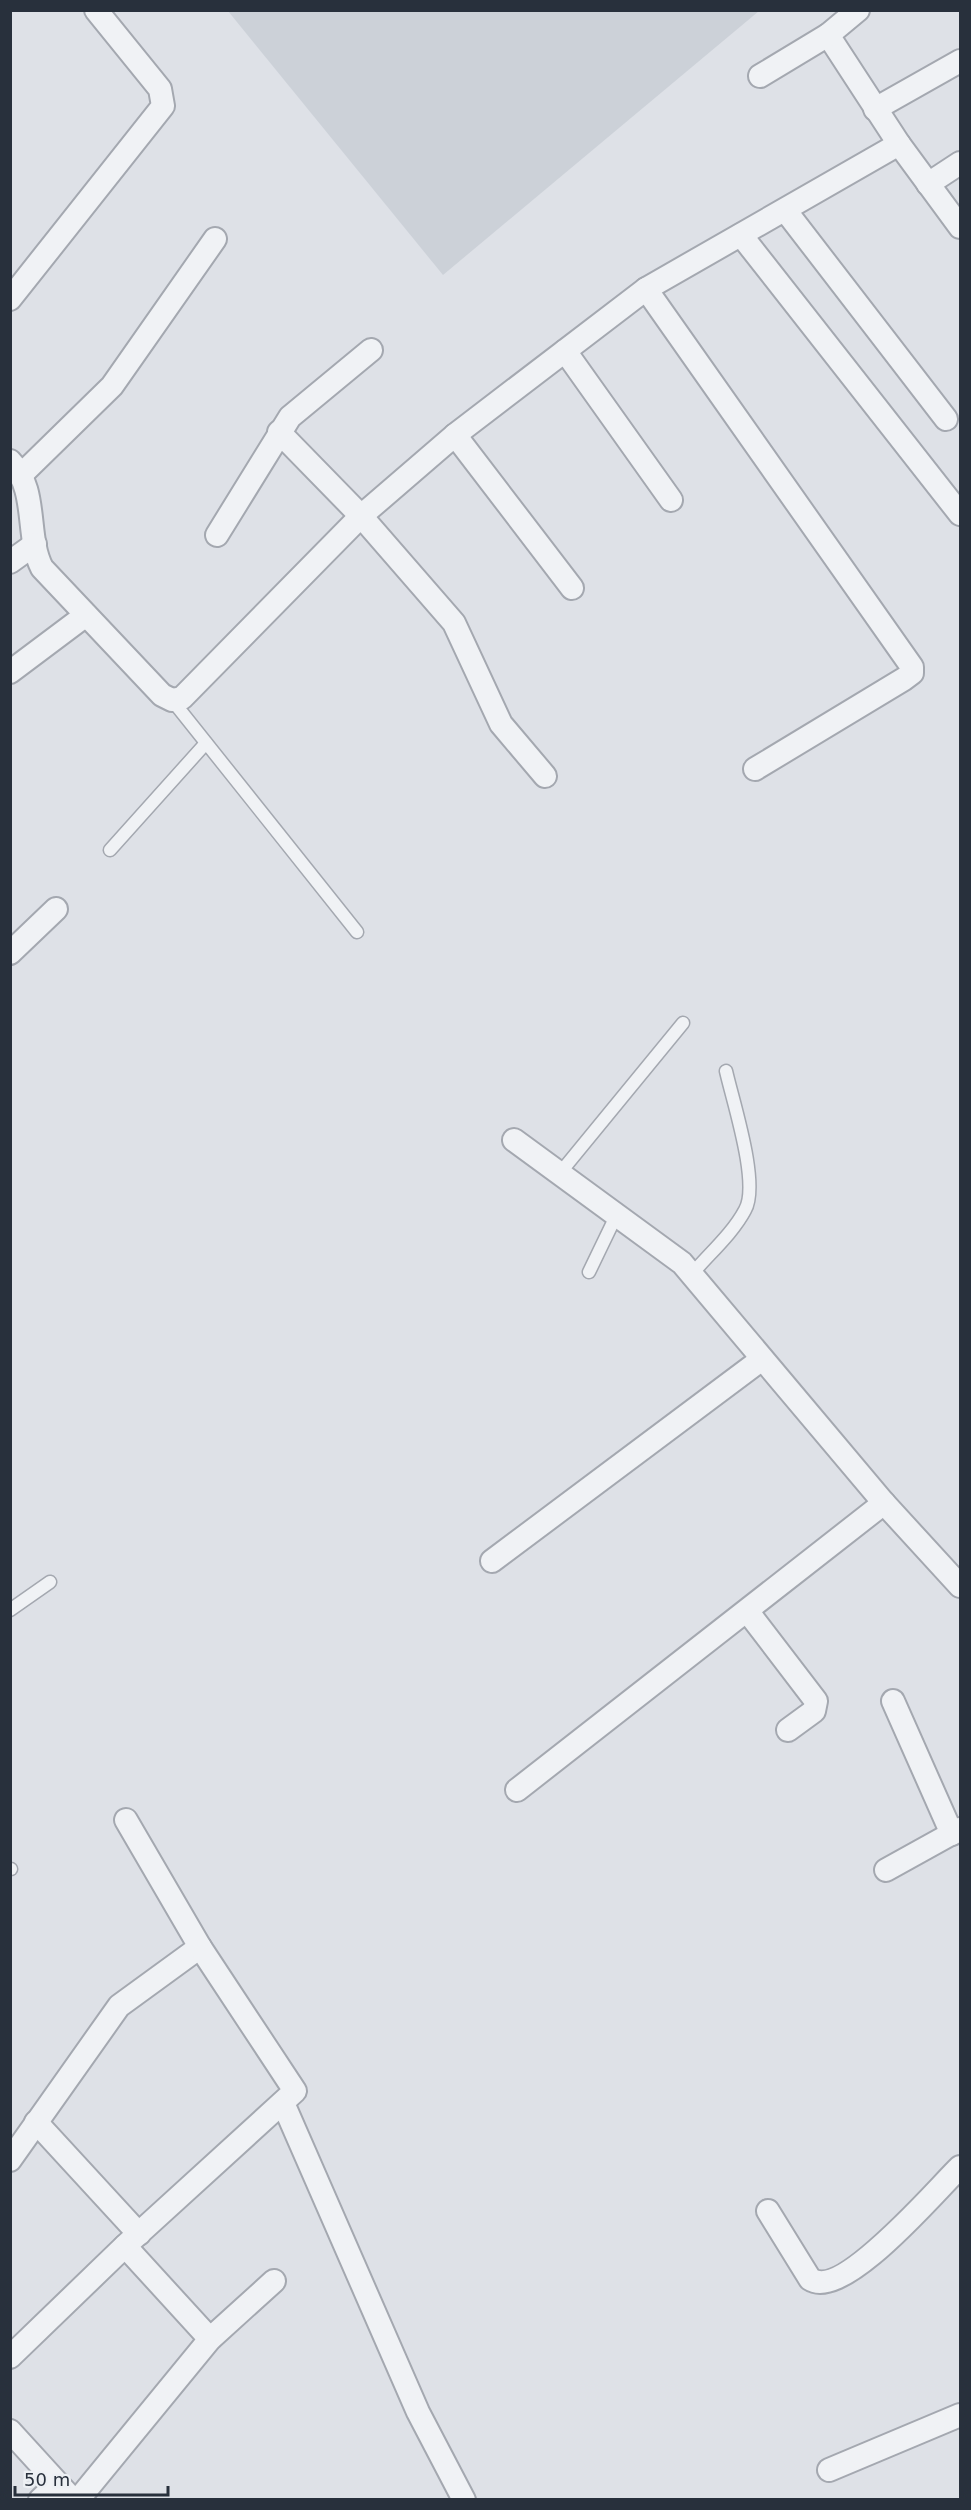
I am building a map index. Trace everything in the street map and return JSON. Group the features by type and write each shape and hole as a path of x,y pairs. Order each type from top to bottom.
{"street":[{"path":"10,299 163,106 160,90 96,10"},
{"path":"760,76 828,35 858,10"},
{"path":"828,35 899,144 960,227"},
{"path":"875,109 960,61"},
{"path":"215,239 112,386 16,468 26,487 36,557 42,568 162,695 172,699 182,698 361,516 455,435 646,289 899,144"},
{"path":"928,184 960,163"},
{"path":"785,210 946,419"},
{"path":"741,235 960,514"},
{"path":"646,289 912,667 912,673 904,680 755,769"},
{"path":"217,535 279,432 301,407 371,350"},
{"path":"565,351 671,500"},
{"path":"279,432 361,516 454,623 501,724 545,776"},
{"path":"455,435 572,588"},
{"path":"10,562 34,544"},
{"path":"10,672 86,615"},
{"path":"10,953 56,909"},
{"path":"514,1140 670,1252 692,1274 884,1503 959,1582"},
{"path":"492,1561 762,1359"},
{"path":"517,1790 748,1612 884,1503"},
{"path":"748,1612 816,1701 814,1711 788,1730"},
{"path":"886,1870 956,1831 893,1701"},
{"path":"10,2357 132,2240 295,2091 200,1947 126,1820"},
{"path":"10,2160 119,2006 200,1947"},
{"path":"284,2103 418,2412 464,2499"},
{"path":"36,2122 210,2339"},
{"path":"768,2211 810,2279 816,2284 826,2283 851,2269 901,2229 960,2167"},
{"path":"78,2499 210,2339 274,2281"},
{"path":"829,2470 960,2415"},
{"path":"10,2431 65,2492 40,2499"}],"lane":[{"path":"172,699 357,932"},
{"path":"110,850 207,743"},
{"path":"560,1173 683,1023"},
{"path":"692,1274 746,1210 751,1194 750,1175 726,1071"},
{"path":"589,1272 617,1214"},
{"path":"10,1610 50,1582"}],"shaded area":[{"path":"228,11 759,11 443,275"}]}
